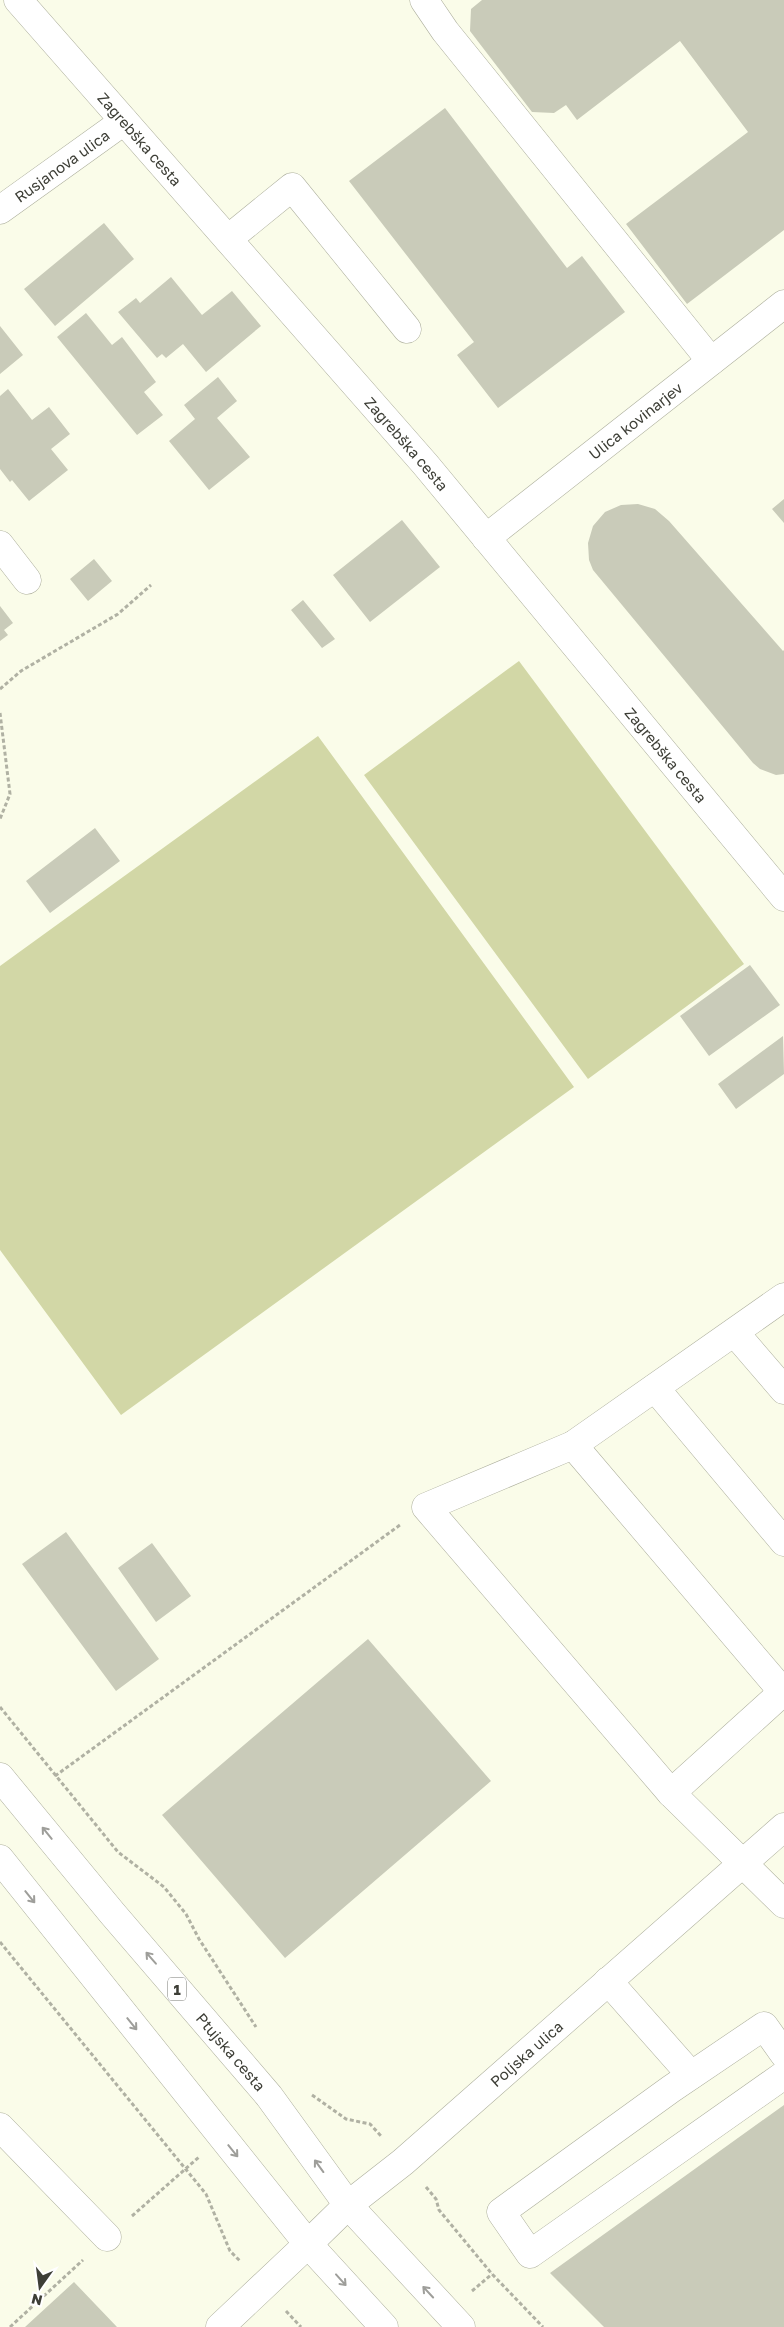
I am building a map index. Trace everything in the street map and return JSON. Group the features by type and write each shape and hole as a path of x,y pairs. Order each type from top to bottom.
{"street":[{"name":"Zagrebška cesta","path":"18,0 425,464 784,897"},
{"path":"424,0 445,31 711,361"},
{"name":"Rusjanova ulica","path":"0,210 124,121"},
{"path":"228,239 292,187 407,329"},
{"name":"Ulica kovinarjev","path":"486,538 784,304"},
{"path":"0,545 26,580"},
{"path":"784,1297 573,1445 426,1507 671,1793 784,1904"},
{"path":"735,1333 784,1390"},
{"path":"655,1388 784,1542"},
{"path":"573,1445 784,1692 671,1793"},
{"name":"Ptujska cesta","path":"0,1777 112,1913 270,2096 348,2205 461,2327"},
{"name":"Poljska ulica","path":"220,2327 348,2205 403,2162 784,1827"},
{"path":"0,1859 308,2244 384,2327"},
{"path":"608,1981 691,2076"},
{"path":"764,2026 784,2058 530,2254 501,2212 691,2076 764,2026"},
{"path":"0,2127 107,2237"}],"path":[{"path":"0,689 21,671 118,614 151,585"},
{"path":"0,713 10,794 0,819"},
{"path":"55,1776 426,1507"},
{"path":"0,1707 118,1852 164,1887 186,1914 199,1940 259,2030"},
{"path":"0,1942 206,2194 230,2251"},
{"path":"309,2094 346,2119 370,2124"},
{"path":"10,2327 107,2237 185,2170"},
{"path":"436,2199 439,2210 492,2274 543,2327"}],"green space":[{"path":"519,661 744,964 588,1079 364,775"},
{"path":"318,736 574,1087 121,1415 0,1250 0,966"}],"building":[{"path":"482,0 784,0 784,230 687,304 626,224 748,132 680,41 577,120 566,105 554,113 532,112 470,31 471,9"},
{"path":"445,108 567,268 582,256 625,312 498,408 457,355 474,342 349,181"},
{"path":"104,223 134,259 55,326 24,289"},
{"path":"171,277 202,315 232,291 261,326 206,372 183,344 166,358 162,354 157,358 118,312 136,298 140,303"},
{"path":"86,313 112,345 122,337 156,382 144,392 163,415 137,435 57,337"},
{"path":"0,326 23,355 0,374"},
{"path":"218,377 237,401 217,418 250,457 209,490 169,441 195,419 184,405"},
{"path":"8,389 32,420 49,407 70,434 51,449 68,470 29,501 12,480 10,482 0,469 0,396"},
{"path":"784,499 784,523 772,509"},
{"path":"638,504 655,509 669,521 784,650 784,774 776,775 760,769 753,763 593,570 589,560 588,543 593,526 605,512 621,505"},
{"path":"402,520 440,567 370,622 333,575"},
{"path":"94,559 112,581 88,601 70,579"},
{"path":"303,600 335,639 322,648 291,610"},
{"path":"0,606 13,623 4,630 8,635 0,641"},
{"path":"95,828 120,861 50,913 26,881"},
{"path":"750,965 780,1005 709,1056 680,1016"},
{"path":"783,1036 784,1074 736,1109 718,1084"},
{"path":"66,1532 159,1659 116,1691 22,1564"},
{"path":"152,1543 191,1596 156,1622 118,1568"},
{"path":"368,1639 491,1781 285,1958 162,1815"},
{"path":"784,2105 784,2327 604,2327 550,2273"},
{"path":"74,2282 117,2327 25,2327"}]}
